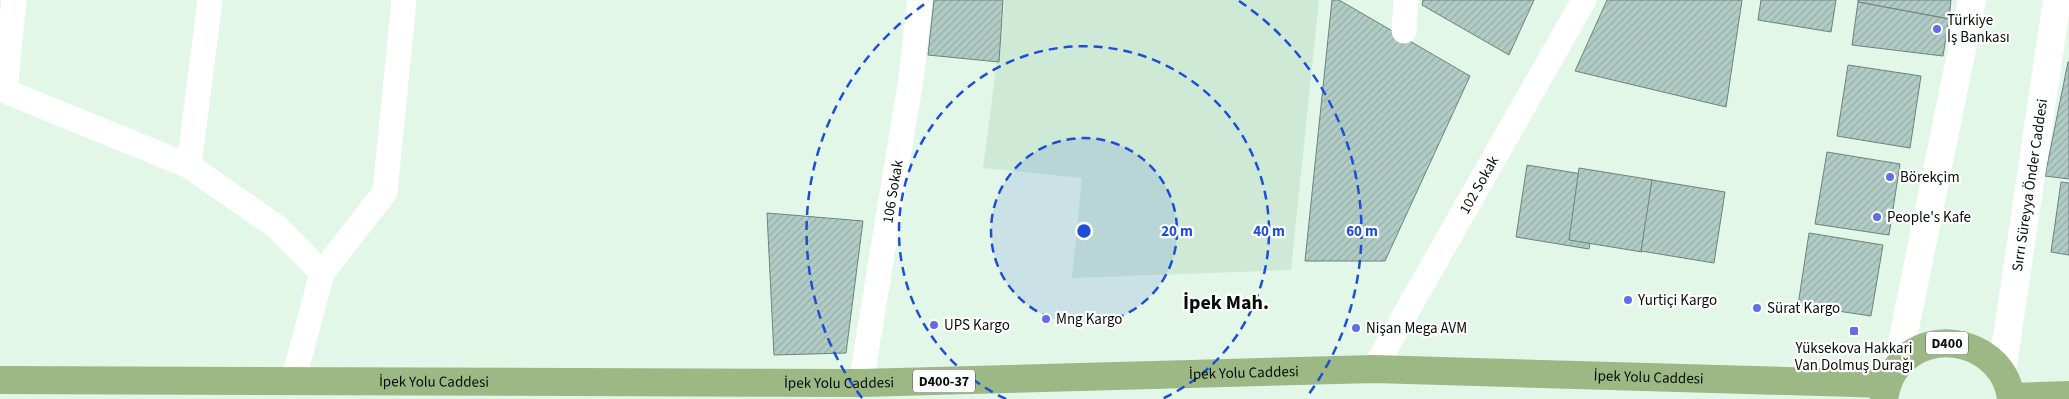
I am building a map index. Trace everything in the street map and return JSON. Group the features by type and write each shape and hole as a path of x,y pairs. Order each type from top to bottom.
{"highway":[{"name":"D400","path":"1889,383 1912,353 1930,345 1950,343 1970,347 1988,357 2002,372 2010,390 2011,398 2069,395"},
{"name":"İpek Yolu Caddesi","path":"0,380 861,383 1374,370 1889,383"}],"main road":[{"path":"1889,383 1972,0"},
{"name":"Sırrı Süreyya Önder Caddesi","path":"2002,372 2058,0"}],"street":[{"path":"14,0 5,91 189,166 277,227 322,273"},
{"path":"189,166 210,0"},
{"path":"293,382 322,273 385,192 404,0"},
{"name":"106 Sokak","path":"861,383 911,79 920,0"},
{"path":"1404,31 1406,0"},
{"name":"102 Sokak","path":"1374,370 1584,0"}],"shaded area":[{"path":"1005,0 1319,0 1291,270 1072,278 1082,178 983,168"}],"building":[{"path":"934,0 1003,0 999,62 928,55"},
{"path":"1332,0 1339,0 1470,76 1385,261 1305,261"},
{"path":"1423,0 1534,0 1509,55 1422,5"},
{"path":"1607,0 1742,0 1726,107 1575,71"},
{"path":"1761,0 1836,0 1831,32 1758,20"},
{"path":"1858,0 1951,0 1949,19 1858,2"},
{"path":"1858,2 1949,19 1943,56 1852,45"},
{"path":"2069,62 2069,179 2045,176"},
{"path":"1848,65 1921,76 1910,148 1837,136"},
{"path":"1827,152 1900,164 1889,235 1815,224"},
{"path":"1527,165 1600,177 1589,249 1516,237"},
{"path":"1579,168 1653,180 1642,252 1569,240"},
{"path":"1652,180 1725,192 1714,263 1641,251"},
{"path":"2061,182 2069,183 2069,255 2051,252"},
{"path":"767,213 863,221 846,353 774,355"},
{"path":"1809,233 1883,245 1871,316 1798,305"}],"place":[{"name":"Türkiye İş Bankası","path":"1937,29"},
{"name":"Börekçim","path":"1890,177"},
{"name":"People's Kafe","path":"1877,217"},
{"name":"Yurtiçi Kargo","path":"1628,300"},
{"name":"Sürat Kargo","path":"1757,308"},
{"name":"Mng Kargo","path":"1046,319"},
{"name":"UPS Kargo","path":"934,325"},
{"name":"Nişan Mega AVM","path":"1356,328"},
{"name":"Yüksekova Hakkari Van Dolmuş Durağı","path":"1854,331"}],"district":[{"name":"İpek Mah.","path":"1226,302"}]}
